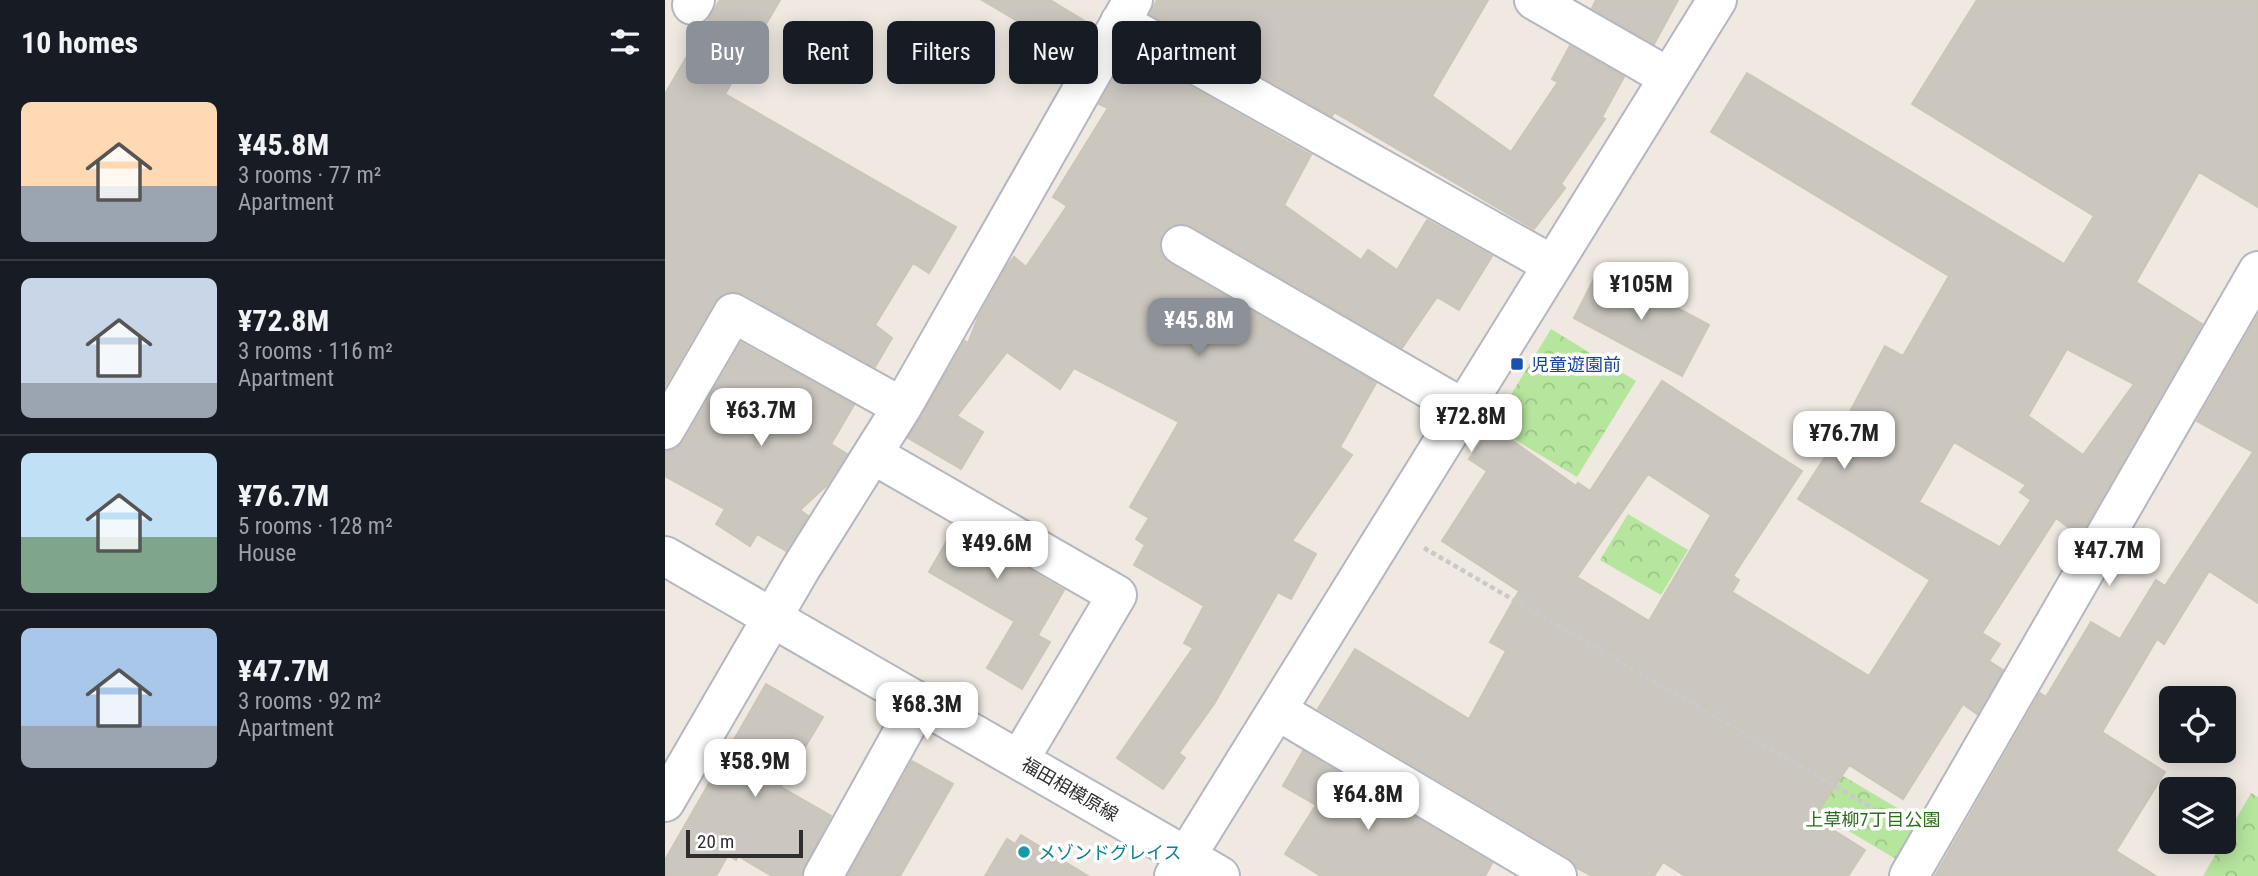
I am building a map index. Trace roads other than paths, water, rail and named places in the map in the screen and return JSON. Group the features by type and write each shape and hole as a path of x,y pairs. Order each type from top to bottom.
{"street":[{"path":"1534,0 1668,77"},
{"path":"1180,866 1717,0"},
{"path":"665,802 772,618 874,455 1127,11 1551,264"},
{"path":"1181,245 1464,409"},
{"path":"1909,876 2257,277"},
{"path":"665,430 733,313 902,407"},
{"path":"874,455 1117,595 1019,760"},
{"name":"福田相模原線","path":"665,556 1019,760 1180,866 1220,876"},
{"path":"823,876 919,703"},
{"path":"1278,711 1557,876"}],"place":[{"name":"児童遊園前","path":"1517,364"},
{"name":"メゾンドグレイス","path":"1024,852"}],"park label":[{"name":"上草柳7丁目公園","path":"1873,819"}]}
